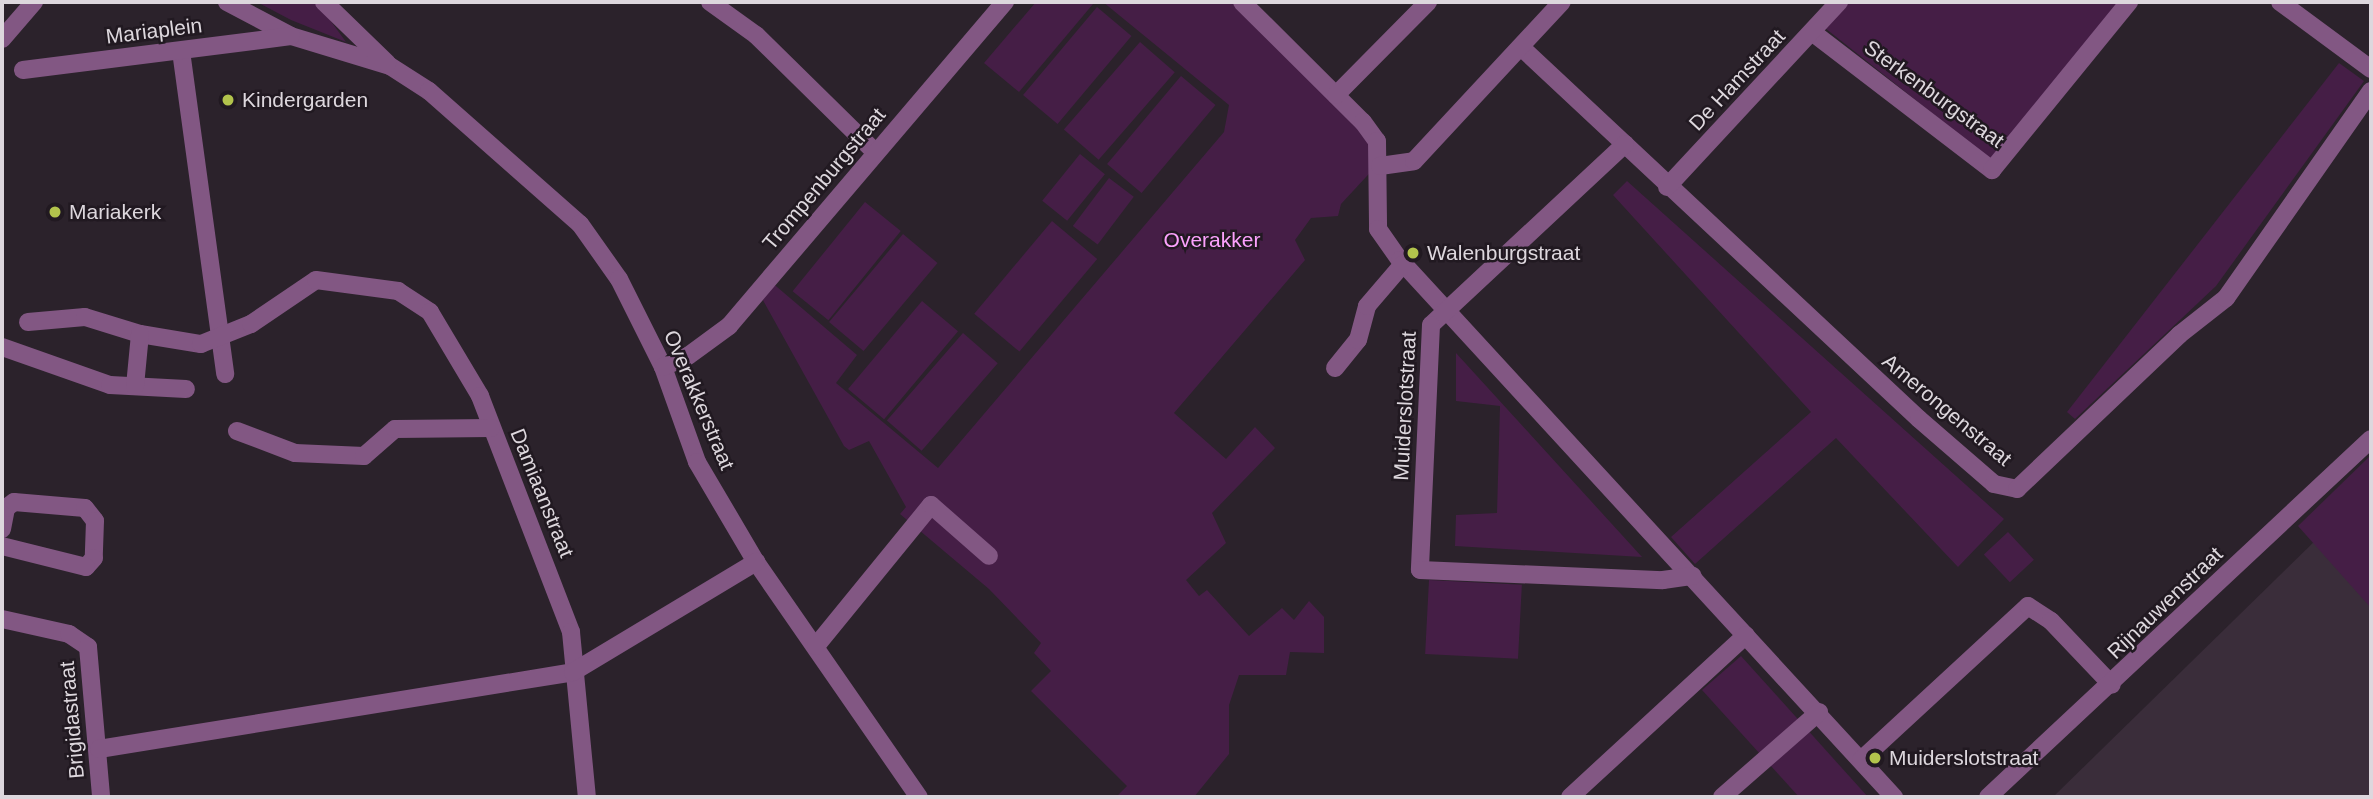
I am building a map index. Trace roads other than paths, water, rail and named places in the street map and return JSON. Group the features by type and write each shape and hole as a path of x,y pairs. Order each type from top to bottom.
{"street":[{"path":"2,39 34,2"},
{"name":"Overakkerstraat","path":"227,2 291,36 390,65"},
{"name":"Overakkerstraat","path":"324,2 390,65 429,91 580,224 619,279 663,367 697,463 756,562 919,797"},
{"path":"710,2 755,35 876,153"},
{"name":"Trompenburgstraat","path":"663,367 688,356 729,327 1005,2"},
{"name":"Muiderslotstraat","path":"1242,2 1336,95 1377,141 1380,166 1375,207 1378,229 1403,264 1444,313 1693,576 1894,797"},
{"path":"1336,95 1428,2"},
{"path":"1380,166 1414,161 1562,2"},
{"name":"De Hamstraat","path":"1667,187 1839,2"},
{"name":"Sterkenburgstraat","path":"1812,32 1992,170 2129,2"},
{"path":"2280,2 2371,69"},
{"name":"Mariaplein","path":"23,70 291,36"},
{"name":"Amerongenstraat","path":"1522,48 1667,187 1919,419 1994,484 2017,489 2179,335 2226,298 2371,91"},
{"path":"181,51 225,374"},
{"name":"Muiderslotstraat","path":"1625,144 1431,325 1420,570 1663,580 1693,576"},
{"path":"1335,368 1358,340 1367,306 1403,264"},
{"path":"27,323 85,317 140,334 201,344 251,324 316,280 398,291 430,312 480,396 491,428"},
{"path":"135,386 140,334"},
{"path":"2,346 110,385 186,389"},
{"name":"Damiaanstraat","path":"237,430 295,453 364,456 395,429 491,428 571,632 587,797"},
{"name":"Rijnauwenstraat","path":"1988,797 2112,685 2371,439"},
{"path":"2,529 6,508 14,502 85,508 95,521 93,558 86,567 2,546"},
{"path":"816,646 930,505 989,556"},
{"path":"99,749 573,672 756,562"},
{"path":"1860,760 2028,606 2051,621 2112,685"},
{"name":"Brigidastraat","path":"2,619 69,634 88,647 102,797"},
{"path":"1570,797 1746,635"},
{"path":"1722,797 1819,712"}],"place":[{"name":"Kindergarden","path":"228,100"},
{"name":"Mariakerk","path":"55,212"},
{"name":"Walenburgstraat","path":"1413,253"},
{"name":"Muiderslotstraat","path":"1875,758"}],"park label":[{"name":"Overakker","path":"1212,240"}]}
